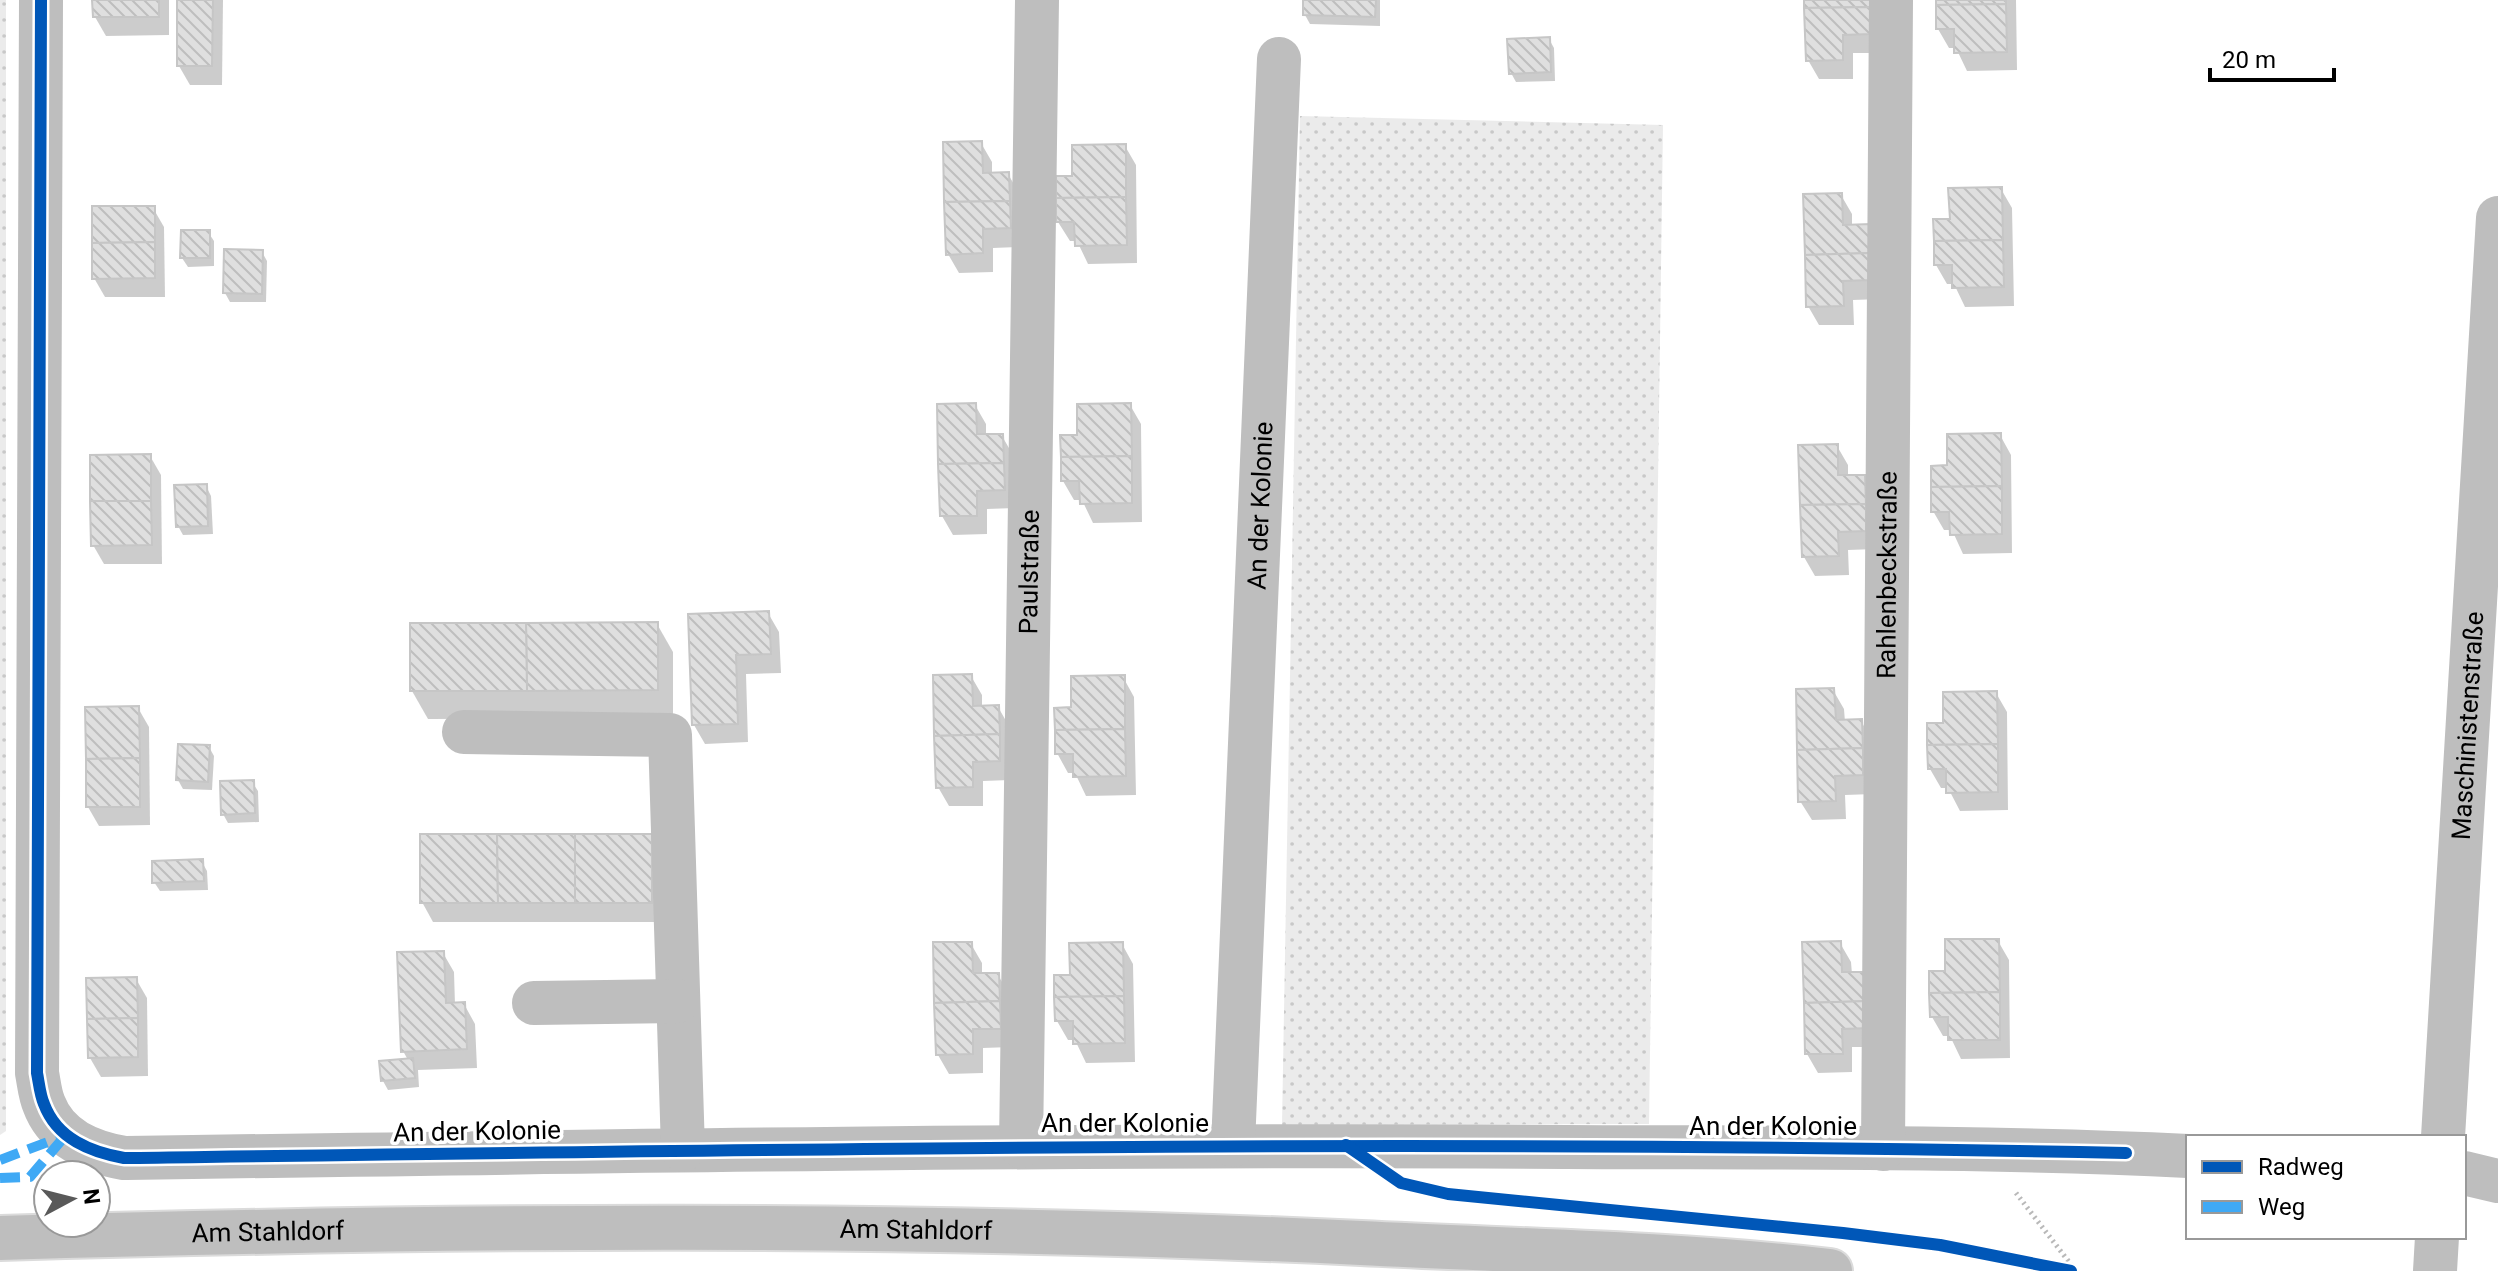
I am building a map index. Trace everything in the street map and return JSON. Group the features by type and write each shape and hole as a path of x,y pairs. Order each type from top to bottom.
{"street":[{"name":"An der Kolonie","path":"41,0 37,1073 44,1105 65,1136 96,1153 124,1158 1233,1145 1883,1149 2186,1156"},
{"name":"Paulstraße","path":"1021,1146 1037,0"},
{"name":"Rahlenbeckstraße","path":"1883,1149 1891,0"},
{"name":"An der Kolonie","path":"1233,1145 1279,59"},
{"name":"Maschinistenstraße","path":"2443,1135 2498,218"},
{"path":"464,732 670,735 683,1150"},
{"path":"534,1003 678,1001"},
{"path":"2466,1173 2498,1181"},
{"name":"Am Stahldorf","path":"0,1238 515,1228 986,1229 1680,1259 1830,1271"},
{"path":"2435,1271 2437,1239"}],"path":[{"path":"2015,1192 2076,1271"}],"shaded area":[{"path":"0,0 6,0 6,1131 0,1135"},
{"path":"1300,116 1663,125 1649,1124 1282,1125"}],"building":[{"path":"92,0 159,0 159,17 93,17"},
{"path":"177,0 213,0 212,66 177,66"},
{"path":"1303,0 1376,0 1375,17 1303,15"},
{"path":"1804,0 1870,0 1870,7 1804,8"},
{"path":"1936,0 2006,0 2006,4 1936,5"},
{"path":"2006,4 2007,52 1954,53 1954,29 1936,29 1936,5"},
{"path":"1870,7 1871,34 1843,35 1843,60 1806,61 1804,8"},
{"path":"1550,37 1551,72 1509,74 1507,39"},
{"path":"982,141 983,173 1009,172 1010,201 944,202 943,142"},
{"path":"1126,144 1126,197 1056,198 1056,176 1072,176 1072,145"},
{"path":"2002,187 2003,240 1934,241 1933,219 1950,219 1948,188"},
{"path":"1842,193 1843,225 1870,224 1870,253 1805,255 1803,194"},
{"path":"1126,197 1127,245 1075,246 1074,222 1056,222 1056,198"},
{"path":"1010,201 1011,228 983,229 983,253 946,255 944,202"},
{"path":"92,206 155,206 155,242 92,243"},
{"path":"181,230 210,230 210,258 180,258"},
{"path":"2003,240 2004,287 1952,288 1952,265 1934,265 1934,241"},
{"path":"155,242 155,278 92,279 92,243"},
{"path":"224,249 263,250 262,294 223,293"},
{"path":"1870,253 1871,280 1843,281 1844,306 1806,307 1805,255"},
{"path":"976,403 977,434 1003,434 1004,463 938,464 937,404"},
{"path":"1131,403 1132,456 1061,457 1060,435 1077,435 1077,404"},
{"path":"2001,433 2002,486 1931,487 1931,466 1947,465 1947,434"},
{"path":"1838,444 1838,475 1865,475 1866,504 1800,505 1798,445"},
{"path":"151,454 151,501 90,501 90,455"},
{"path":"1132,456 1132,503 1080,504 1079,481 1061,481 1061,457"},
{"path":"1004,463 1005,490 977,491 977,516 940,516 938,464"},
{"path":"207,484 208,526 176,527 174,485"},
{"path":"2002,486 2002,534 1950,535 1949,512 1931,512 1931,487"},
{"path":"90,501 151,501 152,545 91,546"},
{"path":"1866,504 1866,531 1838,532 1839,556 1802,557 1800,505"},
{"path":"769,611 771,654 736,655 738,724 692,725 688,614"},
{"path":"658,622 658,690 527,691 526,623"},
{"path":"410,623 526,623 527,691 410,691"},
{"path":"972,674 973,706 999,705 1000,734 934,736 933,675"},
{"path":"1125,675 1125,729 1055,730 1054,708 1071,707 1071,676"},
{"path":"1834,688 1836,720 1862,719 1863,748 1797,750 1796,689"},
{"path":"1997,691 1998,744 1927,745 1927,723 1943,723 1943,692"},
{"path":"139,706 140,758 86,759 85,707"},
{"path":"1125,729 1126,776 1073,777 1073,754 1055,754 1055,730"},
{"path":"1000,734 1000,761 973,762 973,787 936,788 934,736"},
{"path":"178,744 210,745 208,782 176,780"},
{"path":"1998,744 1998,792 1946,793 1946,769 1928,769 1927,745"},
{"path":"1863,748 1863,775 1835,776 1836,801 1798,802 1797,750"},
{"path":"140,758 140,807 86,807 86,759"},
{"path":"254,780 255,813 221,815 220,781"},
{"path":"420,834 497,834 498,903 420,903"},
{"path":"497,834 575,834 575,903 498,903"},
{"path":"575,834 652,834 652,903 575,903"},
{"path":"203,859 204,881 152,883 152,861"},
{"path":"1945,939 1999,939 2000,992 1929,993 1929,971 1945,971"},
{"path":"1841,941 1842,972 1869,972 1869,1001 1804,1003 1802,942"},
{"path":"933,942 972,942 973,973 999,973 1000,1001 934,1003"},
{"path":"1123,942 1124,996 1054,997 1054,975 1070,975 1069,943"},
{"path":"444,951 446,1003 465,1002 467,1049 401,1052 397,952"},
{"path":"137,977 138,1018 87,1019 86,978"},
{"path":"2000,992 2000,1040 1948,1040 1948,1017 1930,1017 1929,993"},
{"path":"1124,996 1125,1043 1073,1044 1073,1021 1055,1021 1054,997"},
{"path":"1000,1001 1001,1029 973,1029 973,1054 936,1055 934,1003"},
{"path":"1869,1001 1870,1028 1842,1029 1843,1054 1805,1054 1804,1003"},
{"path":"138,1018 138,1057 88,1058 87,1019"},
{"path":"413,1058 415,1078 381,1081 379,1061"}],"marked path":[{"path":"0,1178 30,1177 65,1136"},
{"path":"0,1160 61,1137"}],"cycle path":[{"path":"41,0 37,1073 50,1116 76,1142 124,1158 1376,1146 2126,1153"},
{"path":"1346,1145 1401,1183 1448,1194 1843,1233 1940,1245 2071,1271"}]}
